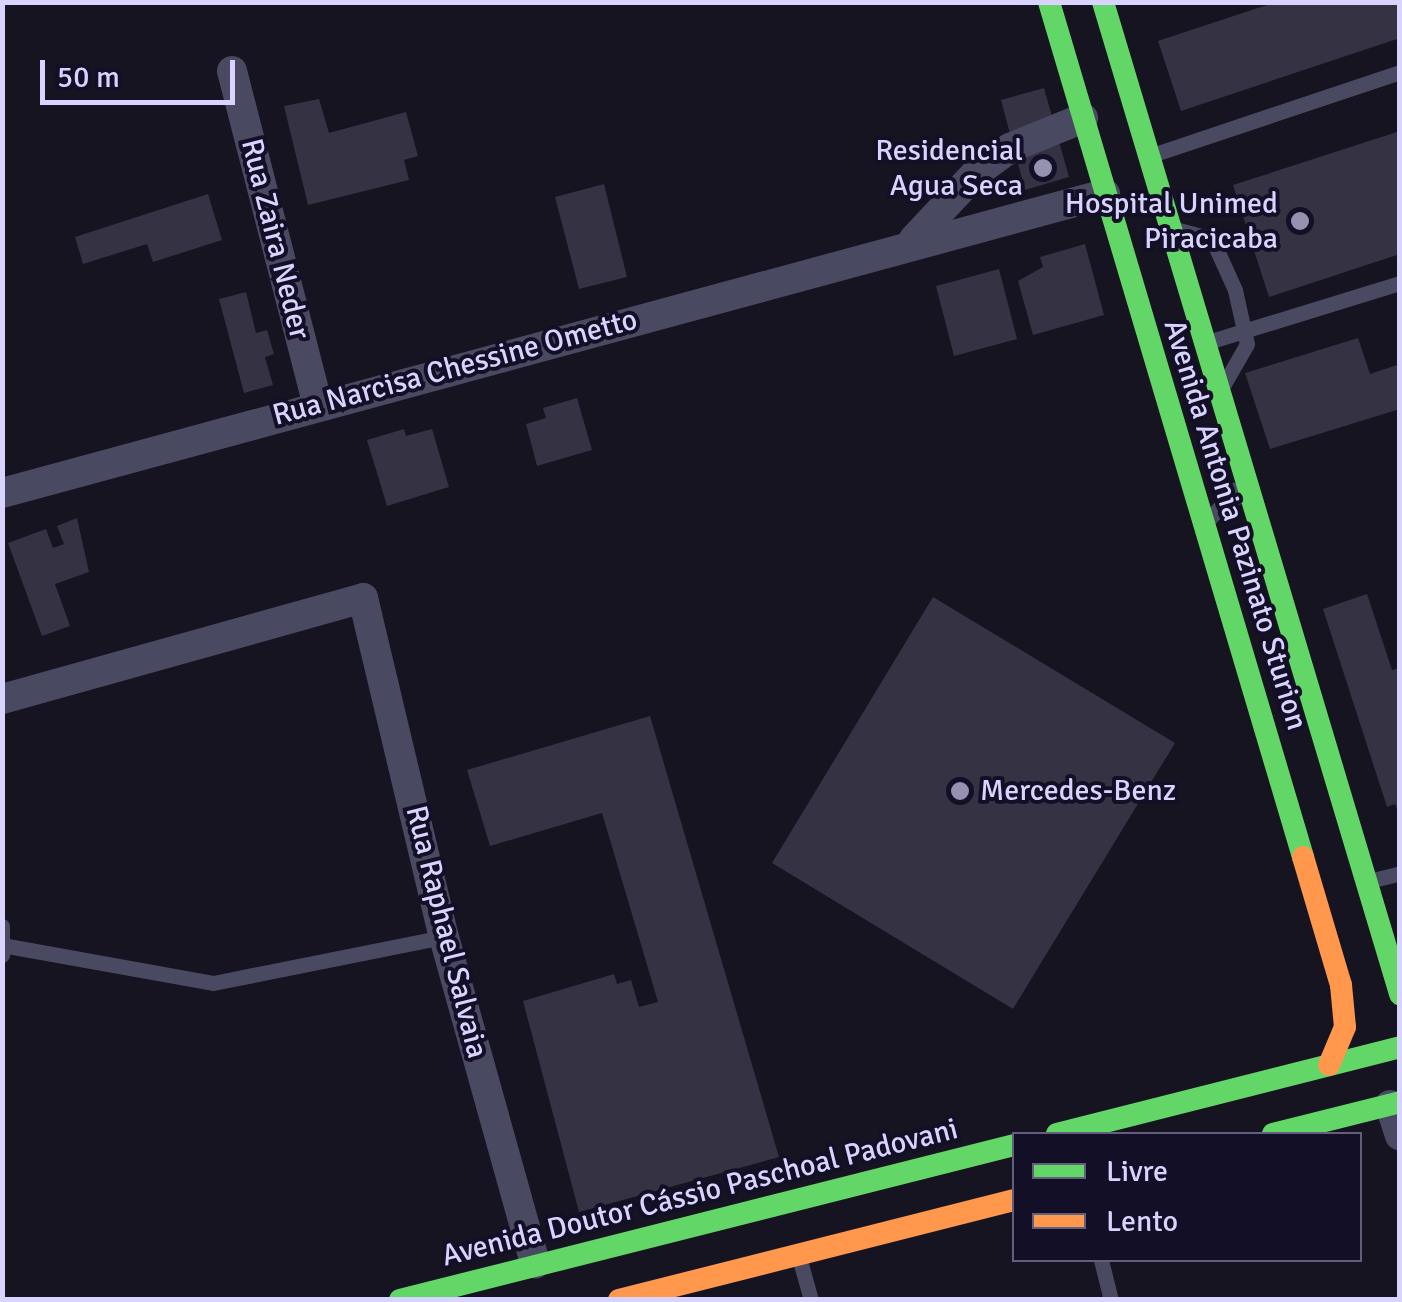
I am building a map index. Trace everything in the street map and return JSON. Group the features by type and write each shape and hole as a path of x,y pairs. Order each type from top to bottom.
{"main road":[{"name":"Avenida Antonia Pazinato Sturion","path":"1049,2 1341,985 1345,1027 1329,1065"},
{"name":"Avenida Antonia Pazinato Sturion","path":"1104,2 1217,396 1232,494 1290,635 1400,994"},
{"path":"1167,405 1204,428 1232,494 1244,564"},
{"path":"1260,616 1290,635"},
{"path":"1065,1132 1400,1046"},
{"path":"1281,1132 1395,1103"},
{"name":"Avenida Doutor Cássio Paschoal Padovani","path":"400,1300 1012,1146"},
{"path":"934,1166 904,1186 901,1201 938,1219"},
{"path":"619,1300 1012,1200"}],"street":[{"name":"Rua Zaira Neder","path":"232,71 318,406"},
{"name":"Rua Narcisa Chessine Ometto","path":"908,244 998,156 1083,118"},
{"name":"Rua Narcisa Chessine Ometto","path":"2,493 908,244 1105,194"},
{"name":"Rua Raphael Salvaia","path":"2,699 363,598 444,937 535,1264"},
{"path":"1395,1103 1400,1135"}],"lane":[{"path":"1148,156 1400,72"},
{"path":"1168,227 1212,239 1223,253 1247,344 1217,396"},
{"path":"1202,344 1400,283"},
{"path":"1204,527 1232,494"},
{"path":"1365,882 1400,873"},
{"path":"2,926 4,948 213,982 444,937"},
{"path":"798,1254 811,1300"},
{"path":"1102,1262 1111,1300"}],"building":[{"path":"1276,2 1400,2 1400,38 1181,111 1158,41"},
{"path":"1044,88 1069,177 1025,190 1001,100"},
{"path":"319,99 329,133 406,112 418,156 404,160 409,180 308,205 284,106"},
{"path":"1400,131 1400,254 1269,297 1233,185"},
{"path":"604,184 627,277 579,289 555,197"},
{"path":"208,194 222,240 153,262 147,244 83,264 75,237"},
{"path":"1085,244 1104,315 1033,335 1018,281 1043,267 1040,257"},
{"path":"999,269 1017,339 954,356 936,286"},
{"path":"246,292 256,333 267,330 274,354 265,357 273,385 244,393 219,299"},
{"path":"1358,338 1370,374 1400,364 1400,409 1270,449 1245,373"},
{"path":"577,398 592,450 537,466 526,424 546,418 543,408"},
{"path":"404,429 406,436 432,429 449,487 387,506 367,440"},
{"path":"77,518 89,572 55,584 70,626 42,636 8,543 46,529 53,548 64,544 57,526"},
{"path":"1367,594 1392,670 1400,668 1400,815 1395,804 1387,807 1323,609"},
{"path":"933,597 1175,743 1013,1009 772,863"},
{"path":"650,716 779,1157 579,1212 523,1001 614,974 617,984 631,980 639,1007 658,1002 602,813 490,846 467,770"}],"traffic: fast":[{"path":"1049,2 1303,857"},
{"path":"1103,2 1400,994"},
{"path":"1065,1132 1400,1047"},
{"path":"1281,1132 1400,1102"},
{"path":"400,1300 1012,1146"}],"traffic: slow":[{"path":"1303,857 1341,985 1345,1027 1329,1065"},
{"path":"619,1300 1012,1201"}],"place":[{"name":"Residencial Agua Seca","path":"1043,168"},
{"name":"Hospital Unimed Piracicaba","path":"1300,221"},
{"name":"Mercedes-Benz","path":"960,791"}]}
